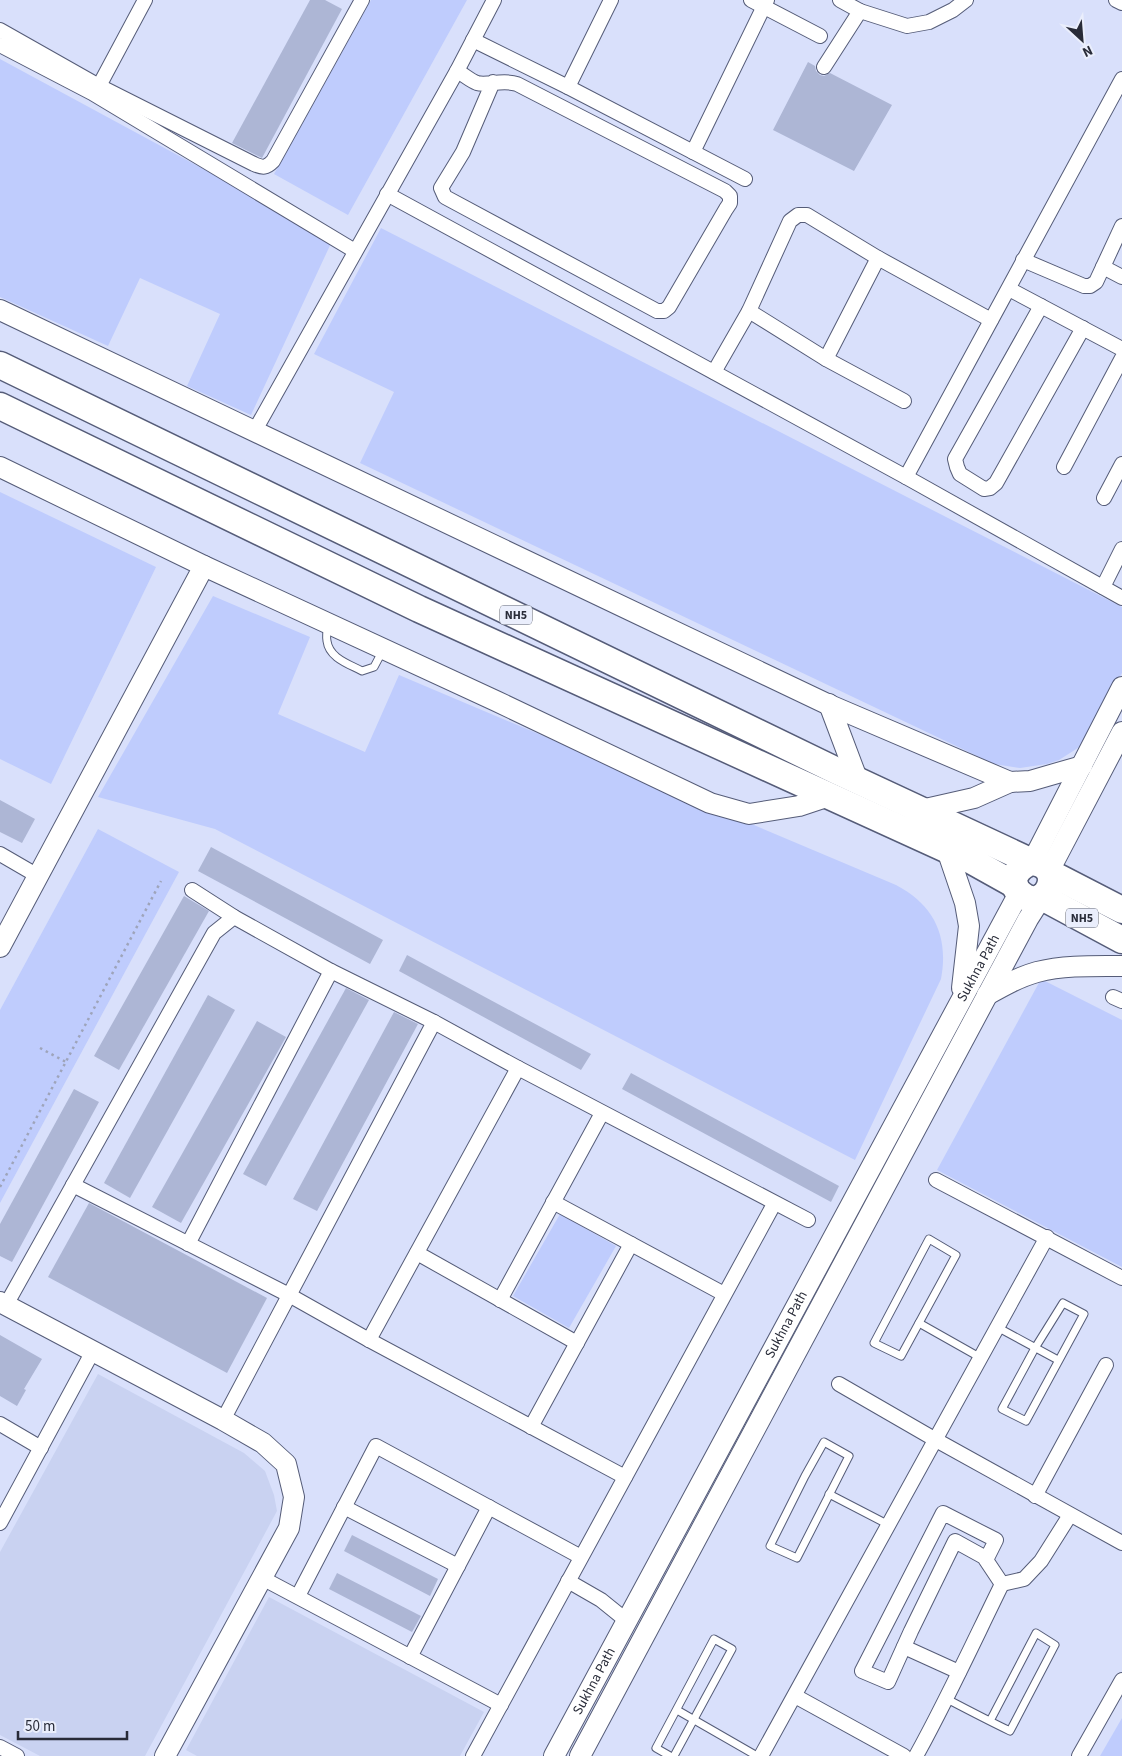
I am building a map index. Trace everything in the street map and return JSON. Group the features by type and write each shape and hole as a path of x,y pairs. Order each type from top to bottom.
{"highway":[{"name":"NH5","path":"0,365 921,810 1035,880 1122,940"},
{"name":"NH5","path":"0,406 419,609 947,850 972,861 1035,880 1122,910"}],"street":[{"path":"99,86 145,0"},
{"path":"0,30 99,86 262,168 268,167 273,162 362,0"},
{"path":"254,432 457,71 494,0"},
{"path":"568,87 611,0"},
{"path":"751,0 766,3 820,36"},
{"path":"840,0 860,11 907,26 929,22 953,10 966,0"},
{"path":"1116,0 1122,3"},
{"path":"693,152 766,3"},
{"path":"824,67 860,11"},
{"path":"473,40 745,179"},
{"path":"0,45 92,93 355,252"},
{"path":"457,71 478,84 493,82 517,84 725,191 730,196 730,202 726,209 669,307 664,311 658,311 445,197 441,188 463,152 493,82"},
{"path":"906,477 1122,78"},
{"path":"387,194 906,477 1122,598"},
{"path":"714,372 749,312 790,221 798,215 807,215 878,258 991,320"},
{"path":"1023,260 1084,286 1090,286 1096,282 1122,226"},
{"path":"826,359 878,258"},
{"path":"1103,267 1122,277"},
{"path":"1009,289 1122,348"},
{"path":"1041,306 955,459 956,467 960,474 984,489 990,488 996,483 1083,328"},
{"path":"0,310 829,704 1010,782"},
{"path":"749,312 826,359 904,401"},
{"path":"1064,467 1122,358"},
{"path":"1104,498 1122,464"},
{"path":"0,467 204,566 710,802 750,814 799,806 829,796"},
{"path":"1103,587 1122,549"},
{"path":"0,947 204,566"},
{"path":"1035,880 1082,766 1122,687"},
{"path":"829,704 858,781"},
{"path":"1035,880 1122,732"},
{"path":"921,810 974,798 1010,782 1030,780 1082,766"},
{"path":"947,850 965,902 969,926 960,1002"},
{"path":"0,854 38,876"},
{"name":"Sukhna Path","path":"580,1756 1028,919 1035,880"},
{"name":"Sukhna Path","path":"554,1756 960,1002 1035,880"},
{"path":"192,890 234,917 332,971 434,1022 602,1113 808,1220"},
{"path":"167,1755 289,1528 294,1498 286,1464 263,1443 223,1420 3,1303 73,1185 214,933 234,917"},
{"path":"987,995 1018,979 1037,972 1059,968 1122,966"},
{"path":"188,1244 332,971"},
{"path":"223,1420 434,1022"},
{"path":"369,1340 518,1068"},
{"path":"500,1300 602,1113"},
{"path":"936,1180 1122,1278"},
{"path":"73,1185 289,1296 625,1477"},
{"path":"553,1202 724,1294"},
{"path":"473,1756 774,1204"},
{"path":"762,1756 1047,1238"},
{"path":"531,1426 631,1244"},
{"path":"417,1253 577,1343"},
{"path":"0,1524 93,1351"},
{"path":"1036,1496 1106,1365"},
{"path":"840,1384 936,1440 1122,1543"},
{"path":"0,1424 41,1448"},
{"path":"298,1596 376,1446 581,1557"},
{"path":"344,1507 458,1566"},
{"path":"410,1656 489,1507"},
{"path":"986,1560 996,1540 944,1513 862,1671 888,1682 956,1541 986,1560 1002,1584"},
{"path":"1002,1584 1024,1579 1041,1561 1070,1515"},
{"path":"262,1578 501,1705"},
{"path":"568,1581 601,1600 627,1620"},
{"path":"916,1756 947,1699 1002,1584"},
{"path":"904,1647 959,1672"},
{"path":"1079,1756 1122,1680"},
{"path":"795,1696 904,1756"},
{"path":"0,1747 17,1756"}],"lane":[{"path":"328,624 326,642 330,651 336,658 362,671 374,667 384,649"},
{"path":"929,1239 956,1255 919,1323 901,1356 874,1343 929,1239"},
{"path":"1063,1303 1084,1314 1026,1421 1002,1409 1035,1348 1063,1303"},
{"path":"919,1323 980,1358"},
{"path":"997,1327 1058,1360"},
{"path":"824,1442 849,1456 829,1494 797,1558 770,1546 824,1442"},
{"path":"829,1494 889,1525"},
{"path":"947,1699 990,1721 1010,1731 1055,1645 1036,1633 990,1721"},
{"path":"670,1756 656,1748 714,1639 732,1649 674,1756"},
{"path":"677,1710 757,1756"}],"path":[{"path":"0,1187 161,881"},
{"path":"40,1048 66,1062"}],"shaded area":[{"path":"371,0 467,0 348,215 274,174"},
{"path":"0,59 333,239 251,415 187,386 220,314 140,278 108,346 0,297"},
{"path":"381,228 1122,607 1122,673 1081,746 1059,760 1047,764 1020,768 994,764 360,463 394,392 314,354"},
{"path":"0,492 156,567 51,784 0,759"},
{"path":"213,596 310,637 278,714 365,752 399,675 896,885 920,902 936,923 940,936 943,949 941,979 855,1160 215,829 98,797"},
{"path":"98,829 179,872 0,1203 0,1010"},
{"path":"1041,979 1122,1020 1122,1267 937,1170"},
{"path":"560,1214 616,1246 569,1328 513,1296"},
{"path":"98,1374 244,1453 265,1471 274,1495 277,1511 145,1756 40,1756 0,1735 0,1552"},
{"path":"269,1597 484,1712 460,1756 197,1756 186,1750"},
{"path":"1122,1718 1122,1756 1100,1756"}],"building":[{"path":"310,0 325,0 342,9 262,158 232,143"},
{"path":"808,62 815,66 816,71 820,75 824,76 830,73 892,105 854,171 773,130"},
{"path":"0,800 35,819 22,843 0,832"},
{"path":"211,847 383,940 370,964 198,871"},
{"path":"184,896 209,911 119,1070 94,1056"},
{"path":"407,955 591,1054 581,1070 399,971"},
{"path":"346,988 369,1000 266,1186 243,1174"},
{"path":"208,995 235,1010 130,1198 104,1183"},
{"path":"394,1012 418,1024 317,1211 293,1199"},
{"path":"257,1021 286,1037 181,1223 152,1207"},
{"path":"631,1073 839,1186 831,1202 622,1089"},
{"path":"74,1089 99,1102 12,1262 0,1256 0,1224"},
{"path":"89,1203 267,1298 227,1373 48,1277"},
{"path":"0,1335 42,1359 24,1389 26,1390 17,1406 0,1396"},
{"path":"352,1535 438,1579 430,1596 344,1551"},
{"path":"337,1573 421,1616 412,1632 329,1589"}]}
